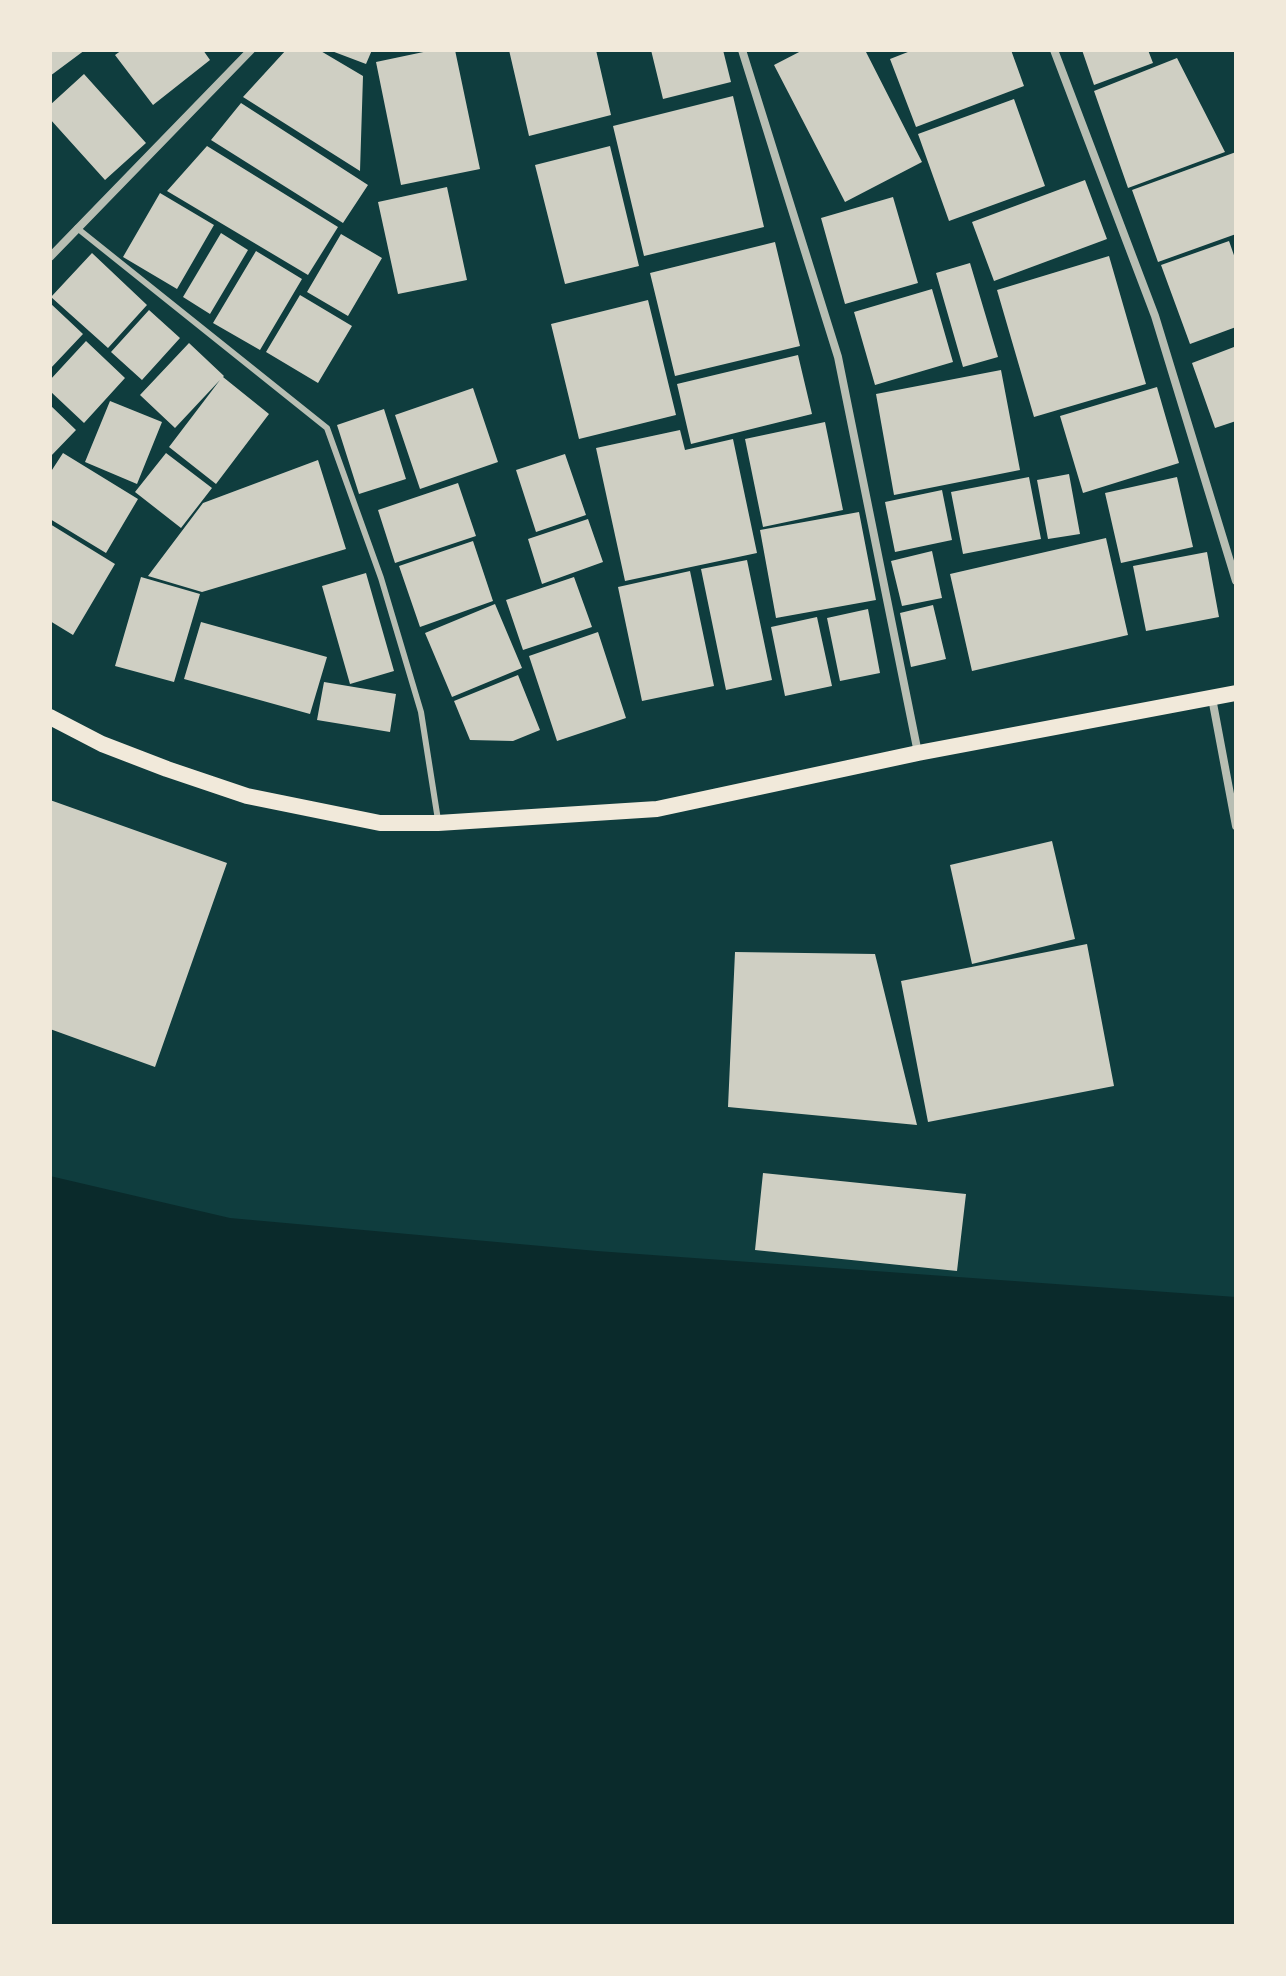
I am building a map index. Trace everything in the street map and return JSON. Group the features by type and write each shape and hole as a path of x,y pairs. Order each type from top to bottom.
{"main road":[{"path":"50,717 102,744 247,796 380,823 438,823 657,809 918,753 1236,693"}],"street":[{"path":"50,257 251,50"},
{"path":"742,50 838,357 918,753"},
{"path":"1054,50 1155,316 1236,581"},
{"path":"1211,697 1236,826"}],"lane":[{"path":"77,228 327,428 381,578 421,712 438,823"}],"water":[{"path":"50,1176 230,1218 597,1251 1236,1297 1236,1926 50,1926"}],"building":[{"path":"50,50 85,50 50,76"},
{"path":"122,50 203,50 210,60 153,105 115,55"},
{"path":"286,50 319,50 363,76 360,171 243,97"},
{"path":"329,50 372,50 366,64"},
{"path":"433,50 455,50 480,169 401,185 376,62"},
{"path":"509,50 596,50 611,115 529,136"},
{"path":"651,50 723,50 731,82 663,99"},
{"path":"803,50 865,50 922,162 845,202 774,65"},
{"path":"913,50 1011,50 1024,86 916,127 890,59"},
{"path":"1082,50 1148,50 1153,63 1094,85"},
{"path":"1177,58 1225,152 1128,188 1094,91"},
{"path":"84,74 146,143 105,180 50,119 50,105"},
{"path":"733,96 764,227 644,256 613,126"},
{"path":"1014,99 1045,186 949,221 918,134"},
{"path":"241,103 368,185 343,223 211,140"},
{"path":"207,146 338,227 308,275 167,191"},
{"path":"610,146 639,266 565,284 535,165"},
{"path":"1236,152 1236,234 1158,262 1132,190"},
{"path":"1085,180 1107,239 994,281 972,222"},
{"path":"447,187 467,280 398,294 378,202"},
{"path":"160,193 214,225 177,289 123,257"},
{"path":"893,197 918,283 845,304 821,218"},
{"path":"221,233 248,250 210,314 183,297"},
{"path":"341,234 382,258 348,316 307,292"},
{"path":"1229,241 1236,261 1236,327 1190,344 1161,265"},
{"path":"775,242 800,346 675,376 650,273"},
{"path":"256,251 302,279 260,350 213,323"},
{"path":"92,253 147,305 108,348 51,297"},
{"path":"1109,256 1146,384 1034,417 997,290"},
{"path":"970,263 998,357 963,367 936,273"},
{"path":"932,289 953,362 875,385 854,312"},
{"path":"300,295 352,326 318,383 266,352"},
{"path":"648,300 676,415 579,439 551,324"},
{"path":"50,303 83,334 50,369"},
{"path":"149,310 180,338 142,380 111,352"},
{"path":"86,341 125,378 84,423 50,391 50,380"},
{"path":"189,343 223,377 269,414 216,484 169,447 220,380 175,428 140,395"},
{"path":"1234,347 1236,421 1215,428 1192,363"},
{"path":"798,355 812,414 691,444 677,384"},
{"path":"1001,370 1020,470 894,495 876,394"},
{"path":"1157,387 1179,463 1083,493 1060,416"},
{"path":"473,388 498,462 420,489 395,415"},
{"path":"110,401 162,422 137,484 85,462"},
{"path":"50,405 76,430 50,457"},
{"path":"384,409 406,479 359,494 337,425"},
{"path":"825,422 843,510 763,527 745,439"},
{"path":"680,430 685,450 733,439 757,553 625,581 596,448"},
{"path":"63,453 138,499 106,553 50,519 50,473"},
{"path":"166,453 212,488 181,528 135,492"},
{"path":"565,454 586,515 536,532 516,470"},
{"path":"318,460 346,549 202,592 148,576 203,503"},
{"path":"1069,474 1080,534 1048,539 1037,480"},
{"path":"1029,477 1041,539 963,554 951,492"},
{"path":"1177,477 1193,547 1121,563 1105,493"},
{"path":"458,483 476,536 395,563 378,510"},
{"path":"942,490 952,540 895,552 885,502"},
{"path":"859,512 876,600 776,618 760,530"},
{"path":"588,519 603,562 542,584 528,539"},
{"path":"50,524 115,564 73,635 50,621"},
{"path":"1106,538 1128,635 972,671 950,574"},
{"path":"473,541 493,601 420,627 399,566"},
{"path":"932,551 942,598 902,606 891,561"},
{"path":"1207,552 1219,617 1146,631 1133,566"},
{"path":"747,560 772,680 726,690 701,569"},
{"path":"690,571 714,686 642,701 618,587"},
{"path":"366,573 394,671 350,684 322,586"},
{"path":"141,577 200,594 174,682 115,666"},
{"path":"574,577 592,627 523,650 506,600"},
{"path":"495,604 522,668 452,697 425,633"},
{"path":"933,605 946,659 911,667 900,613"},
{"path":"868,609 880,673 840,681 827,618"},
{"path":"817,617 832,686 785,696 771,627"},
{"path":"201,622 327,657 310,714 184,679"},
{"path":"598,632 626,718 557,741 529,656"},
{"path":"518,675 540,730 513,741 470,740 454,701"},
{"path":"324,682 396,694 390,732 317,720"},
{"path":"50,800 227,863 155,1067 50,1029"},
{"path":"1052,841 1075,939 972,964 950,865"},
{"path":"1087,944 1114,1086 928,1122 901,981"},
{"path":"735,952 875,954 917,1125 728,1107"},
{"path":"763,1173 966,1194 957,1271 755,1250"}]}
